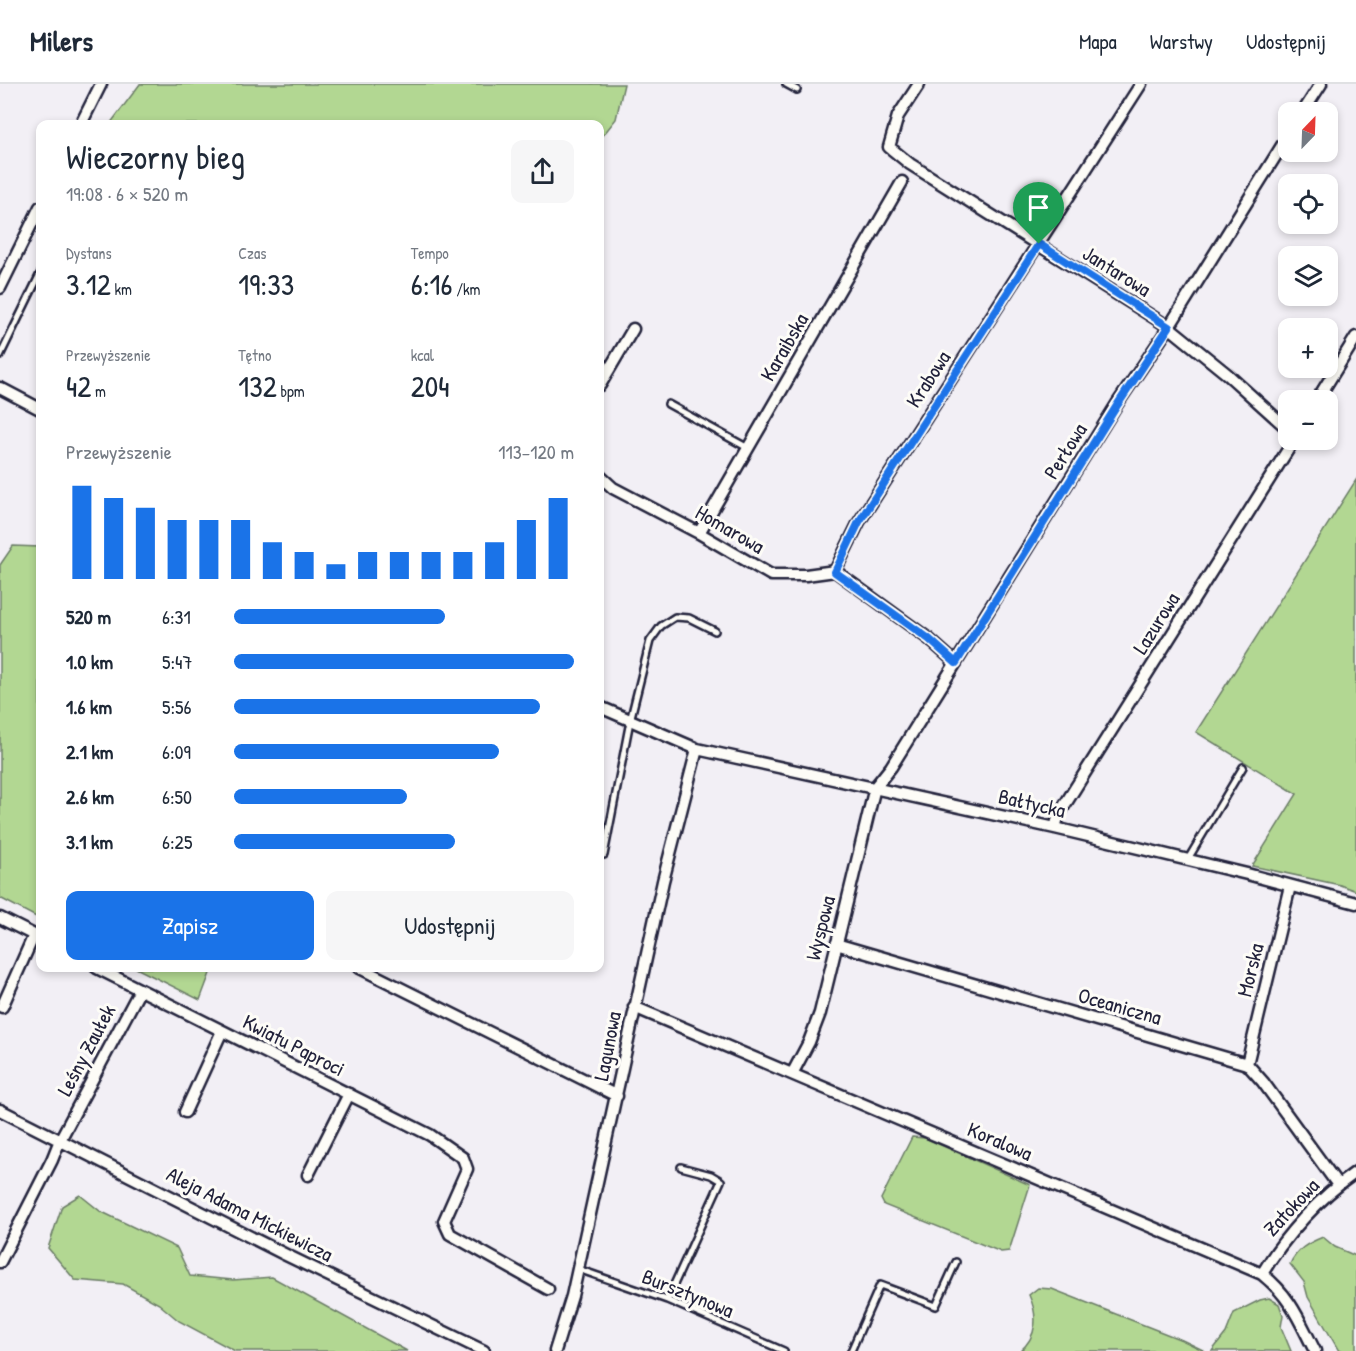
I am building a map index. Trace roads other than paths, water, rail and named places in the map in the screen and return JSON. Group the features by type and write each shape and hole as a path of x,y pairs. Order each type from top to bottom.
{"street":[{"path":"83,120 101,84"},
{"name":"Jantarowa","path":"919,84 898,116 889,147 910,164 1169,327 1227,374 1278,420"},
{"name":"Krabowa","path":"835,572 859,522 1141,84"},
{"path":"1309,102 1321,84"},
{"name":"Perłowa","path":"875,787 891,767 1278,152"},
{"name":"Karaibska","path":"699,532 902,182"},
{"path":"0,288 36,215"},
{"path":"604,378 633,329"},
{"path":"1323,390 1356,337"},
{"path":"0,388 36,407"},
{"name":"Lazurowa","path":"1055,828 1059,814 1288,450"},
{"name":"Homarowa","path":"604,480 613,488 699,532 771,575 835,572"},
{"path":"835,572 929,639 956,663"},
{"name":"Bałtycka","path":"604,709 697,749 1055,828 1356,903"},
{"name":"Lagunowa","path":"555,1351 578,1269 617,1096 634,1007 697,749"},
{"name":"Wyspowa","path":"792,1074 809,1042 820,1013 875,787"},
{"name":"Morska","path":"1247,1064 1290,886"},
{"path":"0,918 36,936"},
{"path":"2,1007 36,939"},
{"name":"Oceaniczna","path":"836,944 1247,1064"},
{"name":"Leśny Zaułek","path":"2,1255 140,990 105,972"},
{"path":"368,972 617,1096"},
{"name":"Kwiatu Paproci","path":"140,990 430,1135 463,1158 466,1169 444,1221 450,1234 549,1289"},
{"name":"Koralowa","path":"634,1007 1262,1274 1277,1286 1289,1301 1315,1351"},
{"name":"Kwiatu Paproci","path":"185,1112 222,1031"},
{"path":"1247,1064 1263,1082 1338,1185"},
{"name":"Kwiatu Paproci","path":"308,1175 349,1094"},
{"name":"Aleja Adama Mickiewicza","path":"0,1110 284,1254 484,1351"},
{"name":"Zatokowa","path":"1262,1274 1276,1250 1338,1185 1356,1172"}],"lane":[{"path":"786,84 796,90"},
{"path":"0,356 36,282"},
{"path":"668,404 748,448"},
{"path":"604,855 630,721 650,641 661,626 675,617 689,618 715,631"},
{"path":"1187,860 1243,767"},
{"path":"667,1299 721,1181 711,1175 681,1167"},
{"path":"851,1351 880,1285 936,1306 956,1262"},
{"name":"Bursztynowa","path":"578,1269 667,1299 784,1351"}]}
